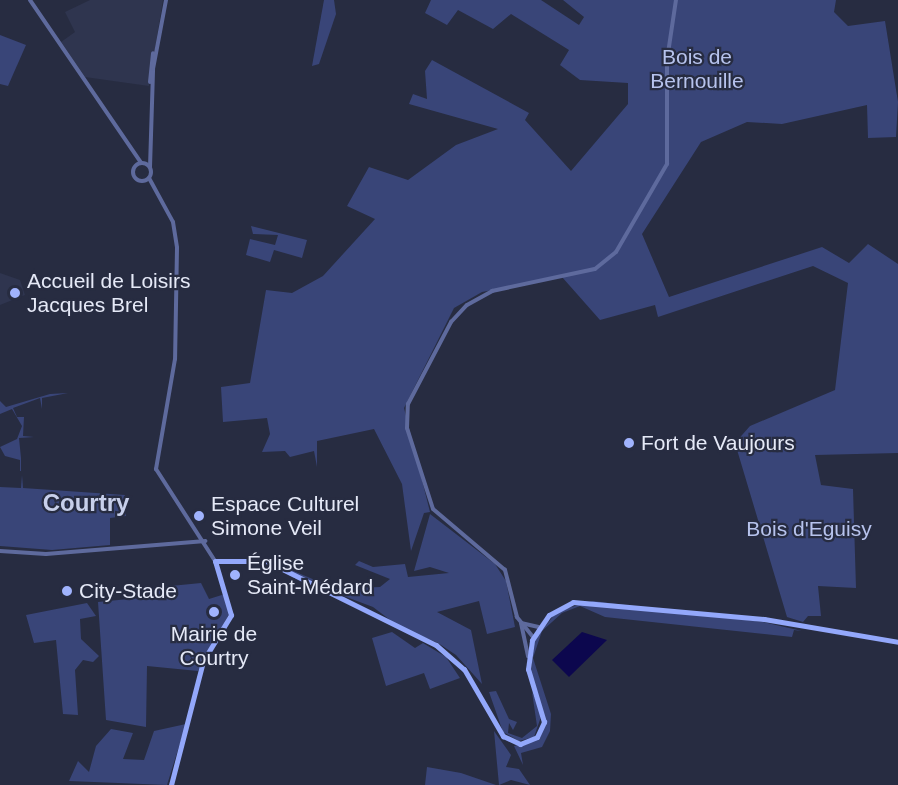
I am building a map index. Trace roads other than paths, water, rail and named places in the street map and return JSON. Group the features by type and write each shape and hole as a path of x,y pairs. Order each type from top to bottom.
{"main road":[{"path":"171,785 203,661 231,615 217,565 267,562 436,645 472,682 503,736 529,742 541,733 544,718 528,656 533,637 538,629 559,608 593,599 764,619 898,642"}],"street":[{"path":"30,0 132,156 135,177 156,193"},
{"path":"166,0 152,87 149,178 173,222 177,248 175,363 156,470 205,541 217,565"},
{"path":"528,656 521,622 505,570 433,509 407,428 408,404 461,310 492,291 602,266 630,231 667,164 667,60 676,0"},
{"path":"135,167 150,152"},
{"path":"132,156 150,167"},
{"path":"142,181 149,178"},
{"path":"0,551 46,554 205,541"},
{"path":"521,622 533,637"},
{"path":"521,622 538,629"},
{"path":"526,628 538,629"}],"place":[{"name":"Accueil de Loisirs Jacques Brel","path":"15,293"},
{"name":"Fort de Vaujours","path":"629,443"},
{"name":"Espace Culturel Simone Veil","path":"199,516"},
{"name":"Église Saint-Médard","path":"235,575"},
{"name":"City-Stade","path":"67,591"},
{"name":"Mairie de Courtry","path":"214,612"}],"district":[{"name":"Courtry","path":"86,503"}],"park label":[{"name":"Bois de Bernouille","path":"697,69"},
{"name":"Bois d'Eguisy","path":"809,529"}]}
